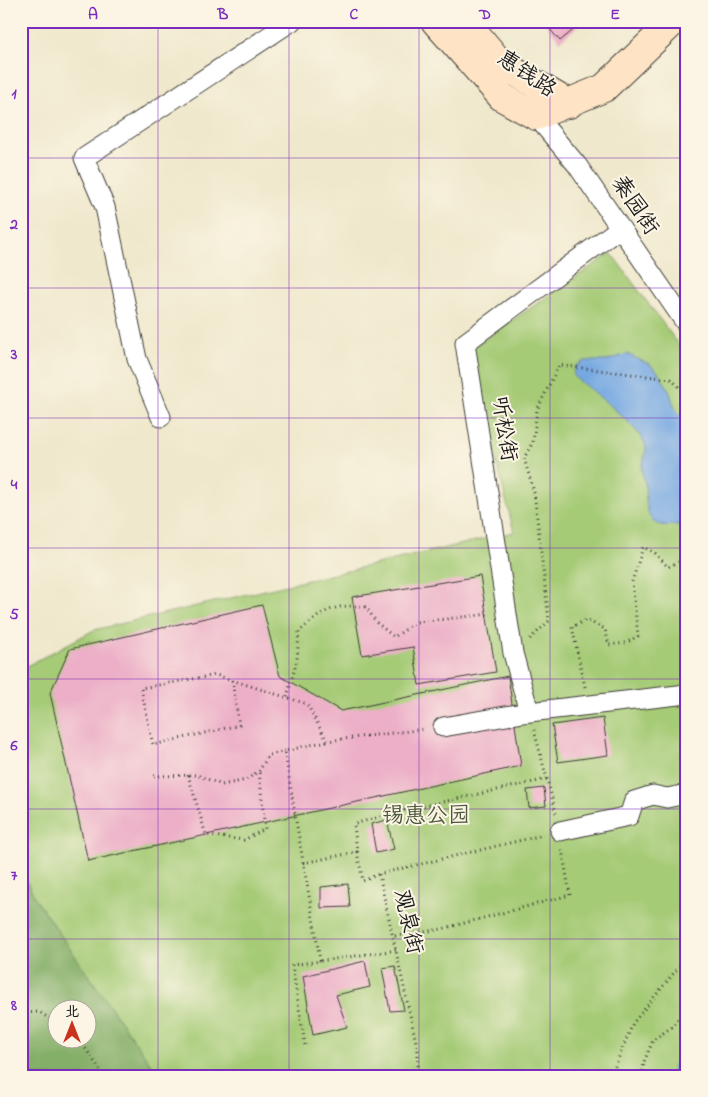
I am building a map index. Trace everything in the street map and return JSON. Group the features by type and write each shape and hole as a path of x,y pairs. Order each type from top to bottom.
{"main road":[{"path":"434,21 502,98 536,116 604,88 674,21"},
{"name":"惠钱路","path":"465,21 500,63 569,104"}],"street":[{"path":"161,417 138,359 105,207 84,158 292,21"},
{"name":"秦园街","path":"536,116 577,164 687,325"},
{"name":"听松街","path":"529,712 513,653 465,343 620,228"},
{"path":"443,727 529,712 687,694"},
{"path":"560,832 629,816 634,800 653,795 667,798 687,794"}],"path":[{"path":"510,630 530,639 549,621 534,492 524,458 533,442 537,410 558,365 671,379 687,395"},
{"path":"594,705 586,694 572,627 586,620 605,629 609,645 626,643 638,636 632,582 643,547 655,552 668,568 687,558"},
{"path":"286,697 297,660 299,632 318,614 344,605 366,607 377,623 394,638 417,622 487,615 506,609"},
{"path":"232,680 240,725 153,745 141,688 216,674 308,704 327,741"},
{"path":"394,936 442,929 570,895 560,832 529,712"},
{"path":"154,776 197,775 222,785 246,780 259,771 269,755 327,741 443,727"},
{"path":"285,751 296,828 320,961"},
{"path":"188,776 206,835 244,840 265,829 259,771"},
{"path":"379,874 363,881 354,824 410,809 546,779"},
{"name":"观泉街","path":"418,1076 418,1052 379,874 560,832"},
{"path":"303,863 357,852"},
{"path":"305,1045 292,965 397,950"},
{"path":"611,1076 633,1024 687,957"},
{"path":"642,1076 644,1062 653,1040 672,1027 687,1006"},
{"path":"21,1014 39,1012 48,1018"},
{"path":"87,1050 102,1073 100,1076"}],"green space":[{"name":"锡惠公园","path":"611,253 687,356 687,1076 21,1076 21,669 94,630 514,532 468,351"},
{"path":"21,870 36,900 159,1076 21,1076"}],"water":[{"path":"627,354 649,364 658,372 669,390 675,409 687,422 687,523 665,526 652,521 647,508 642,472 646,452 644,442 622,416 573,376 575,367 584,361 606,361"},
{"path":"687,1042 687,1076 670,1076 681,1047"}],"building":[{"path":"543,21 584,21 560,41"},
{"path":"480,576 496,672 419,685 413,647 362,655 352,597"},
{"path":"262,605 280,676 341,711 508,676 521,766 88,861 50,693 70,649"},
{"path":"603,718 608,755 558,762 552,725"},
{"path":"544,788 546,806 529,808 527,790"},
{"path":"387,820 394,849 376,853 371,824"},
{"path":"348,884 350,907 321,908 321,887"},
{"path":"365,961 370,987 336,995 347,1027 313,1035 303,976"},
{"path":"395,966 404,1010 390,1011 382,968"}]}
